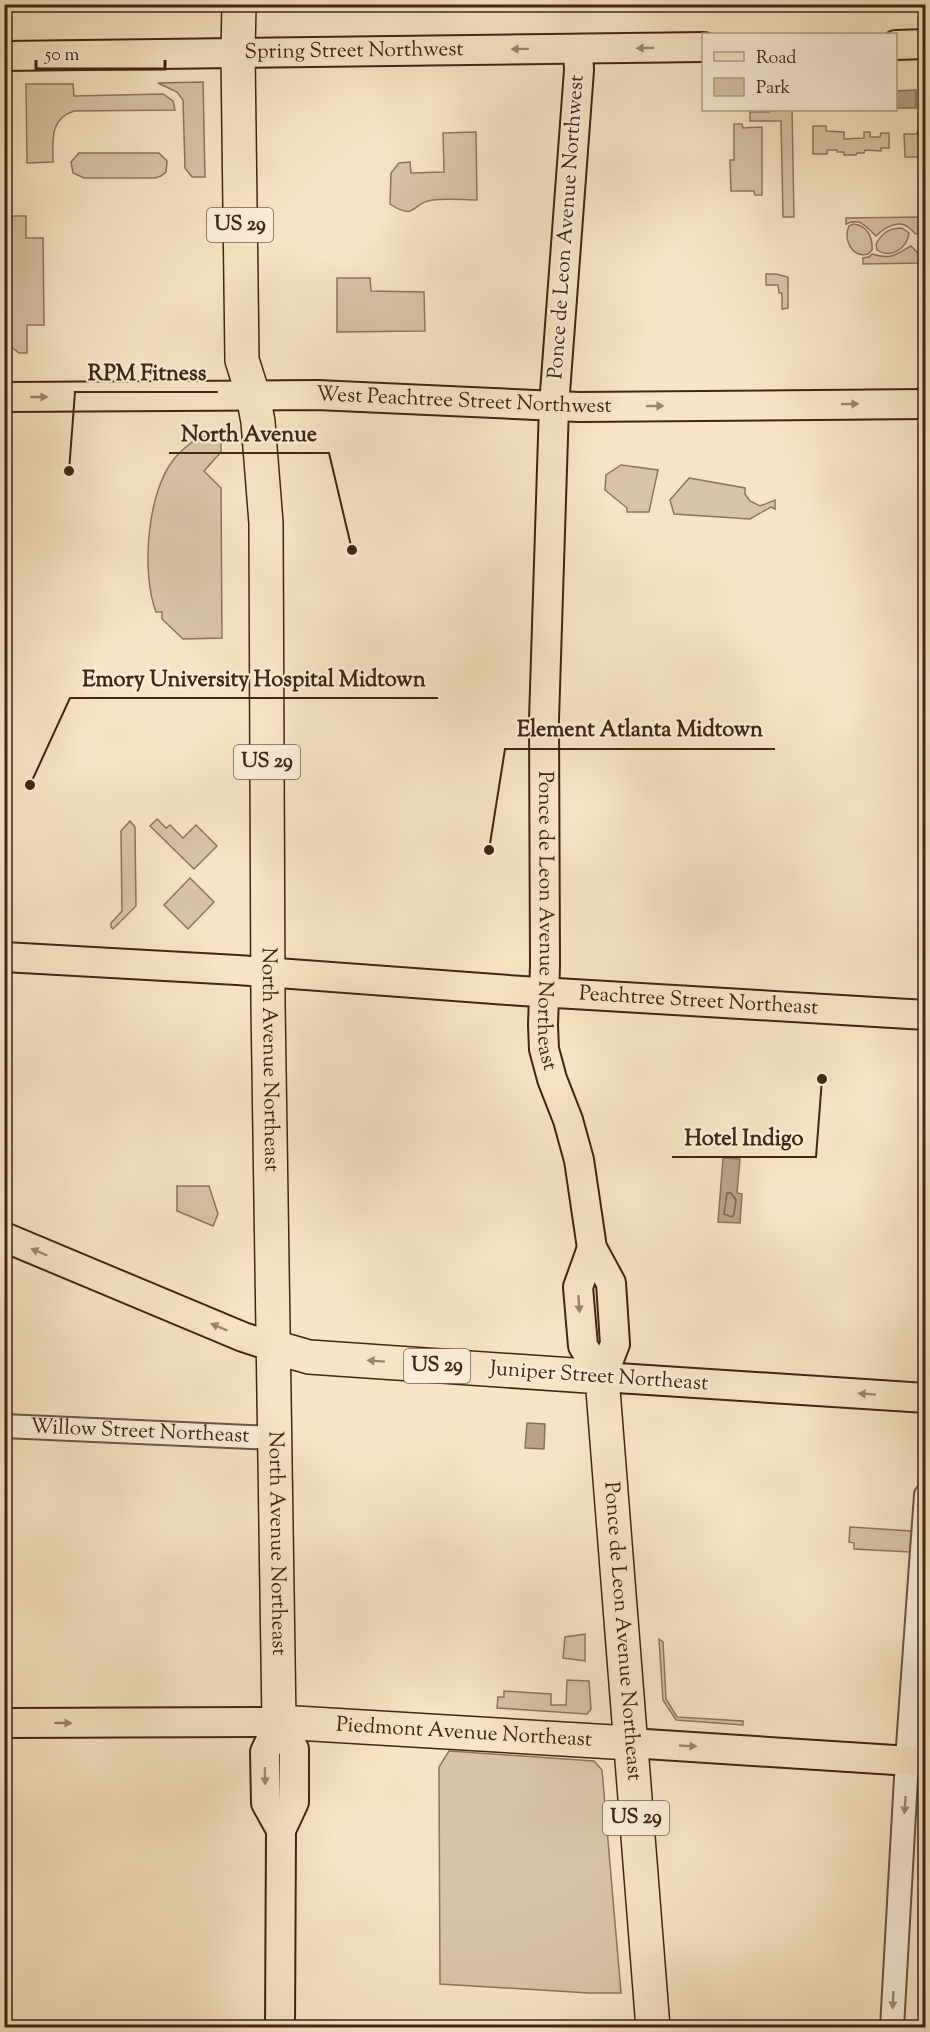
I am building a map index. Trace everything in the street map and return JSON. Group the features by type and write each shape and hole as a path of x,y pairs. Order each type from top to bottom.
{"highway":[{"name":"US 29","path":"239,4 242,360 253,395"},
{"name":"North Avenue Northeast","path":"253,395 259,432 266,523 268,972 279,1722"},
{"name":"Juniper Street Northeast","path":"274,1347 309,1357 602,1377"},
{"name":"Ponce de Leon Avenue Northeast","path":"602,1377 653,2028"},
{"name":"Piedmont Avenue Northeast","path":"279,1722 630,1743"}],"main road":[{"path":"897,45 926,44"},
{"name":"Spring Street Northwest","path":"4,56 702,47"},
{"name":"Ponce de Leon Avenue Northwest","path":"554,406 579,70 578,49"},
{"name":"West Peachtree Street Northwest","path":"4,397 317,395 554,406 926,404"},
{"name":"Ponce de Leon Avenue Northeast","path":"554,406 544,720 544,1049 579,1160 592,1248 578,1287 583,1346 602,1377"},
{"name":"Peachtree Street Northeast","path":"4,957 268,972 544,993 926,1015"},
{"path":"4,1237 243,1337 274,1347"},
{"name":"Juniper Street Northeast","path":"602,1377 926,1398"},
{"name":"Piedmont Avenue Northeast","path":"4,1722 279,1722"},
{"name":"North Avenue Northeast","path":"279,1722 294,1749 294,1802 281,1830 280,2028"},
{"name":"Piedmont Avenue Northeast","path":"630,1743 916,1761"}],"street":[{"name":"Willow Street Northeast","path":"4,1426 275,1438"},
{"path":"892,2028 916,1761 926,1495"}],"green space":[{"path":"203,82 205,177 192,177 185,168 183,100 177,92 158,83"},
{"path":"26,84 73,84 74,96 163,94 173,101 175,110 74,111 60,119 56,125 53,139 53,162 27,163"},
{"path":"792,111 794,217 783,217 781,121 750,121 750,112"},
{"path":"734,124 742,124 743,128 762,127 762,195 755,195 754,191 731,191 730,160 734,160"},
{"path":"813,126 826,126 826,131 844,132 844,139 864,138 864,132 870,132 870,137 880,137 881,133 889,133 889,148 881,148 881,151 865,150 864,153 856,155 844,155 844,152 837,152 837,150 827,150 827,154 813,154"},
{"path":"918,129 925,129 925,157 905,157 904,134 917,134"},
{"path":"476,132 477,200 426,201 410,211 390,204 391,173 399,163 410,162 411,173 444,172 443,133"},
{"path":"79,153 159,153 167,161 166,172 155,178 84,178 73,173 71,162"},
{"path":"4,216 26,216 26,238 43,238 44,325 27,325 27,353 19,353 5,342"},
{"path":"924,217 924,231 916,234 904,225 895,224 876,236 859,222 846,224 846,218"},
{"path":"853,224 865,229 870,236 872,250 868,254 862,255 850,247 847,231"},
{"path":"902,228 909,233 908,239 901,248 892,253 882,253 877,250 876,244 883,234"},
{"path":"911,246 919,254 925,256 925,263 863,264 863,258 872,254 889,256"},
{"path":"766,274 788,277 788,308 782,309 782,293 779,293 778,285 766,285"},
{"path":"337,278 370,278 371,291 424,292 425,331 337,332"},
{"path":"221,436 221,452 204,471 221,488 222,638 183,639 162,619 162,612 156,612 151,596 148,555 152,512 165,473 177,456 198,437"},
{"path":"621,465 658,470 649,512 627,512 627,508 605,490 606,475"},
{"path":"689,478 745,488 745,494 750,501 760,506 775,500 775,509 771,507 750,519 674,514 670,500"},
{"path":"157,819 166,828 170,825 183,838 196,825 217,846 194,869 150,826"},
{"path":"130,821 135,827 136,906 113,929 111,923 122,911 121,831"},
{"path":"190,878 214,902 188,929 164,905"},
{"path":"177,1186 209,1186 218,1214 213,1226 177,1211"},
{"path":"850,1527 911,1531 910,1552 854,1549 854,1543 849,1542"},
{"path":"585,1634 585,1661 563,1658 565,1637"},
{"path":"659,1639 663,1642 666,1699 677,1717 743,1721 743,1725 676,1720 663,1700"},
{"path":"567,1680 589,1681 591,1709 587,1714 497,1708 498,1697 504,1697 504,1691 551,1694 551,1705 566,1705"},
{"path":"449,1751 594,1761 602,1770 621,1993 440,1984 439,1767"}],"water":[{"path":"916,90 916,108 897,108 897,91"},
{"path":"723,1158 740,1159 737,1193 742,1194 740,1223 718,1222"},
{"path":"527,1423 545,1424 544,1449 525,1448"}],"place":[{"name":"RPM Fitness","path":"69,471"},
{"name":"North Avenue","path":"352,550"},
{"name":"Emory University Hospital Midtown","path":"30,785"},
{"name":"Element Atlanta Midtown","path":"489,850"},
{"name":"Hotel Indigo","path":"822,1079"}]}
